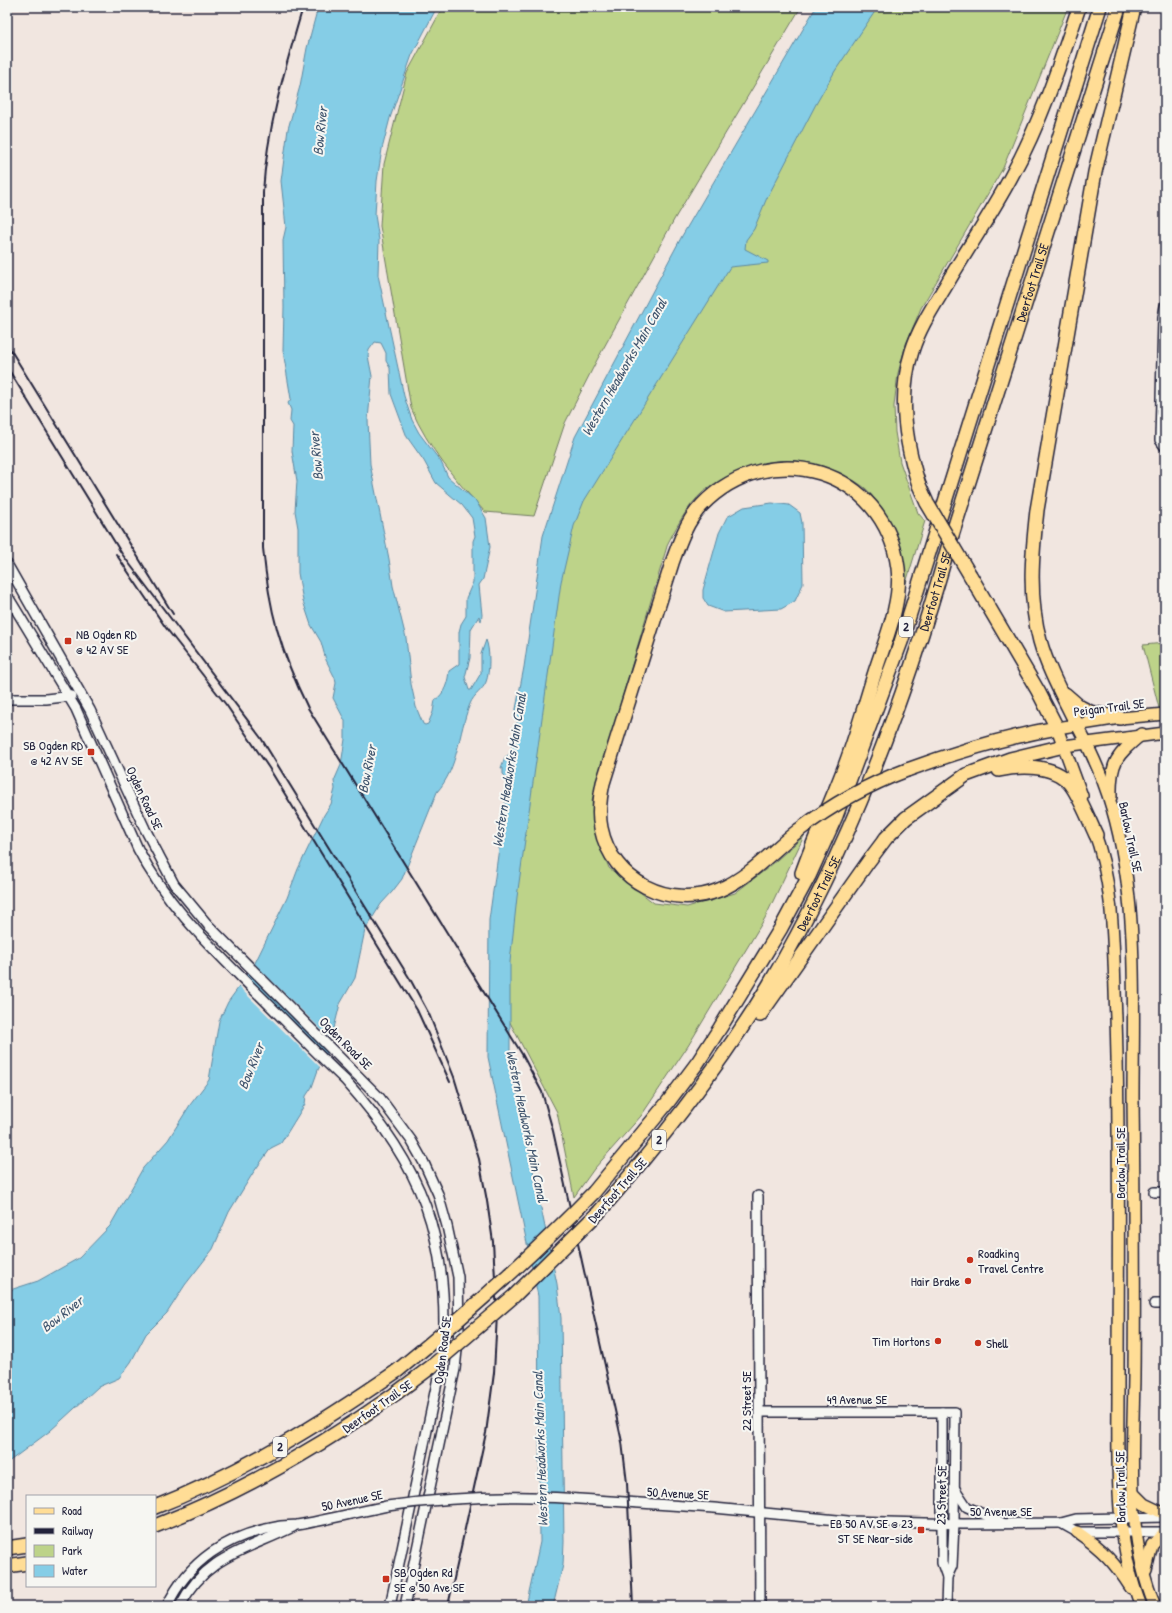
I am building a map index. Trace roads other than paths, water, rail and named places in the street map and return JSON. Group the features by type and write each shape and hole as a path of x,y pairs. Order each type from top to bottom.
{"highway":[{"path":"782,928 810,852 844,770 886,640 899,582 896,559 890,535 873,507 862,496 837,479 825,474 808,470 774,468 744,476 721,489 700,507 684,532 672,562 603,783 600,816 601,828 610,850 625,873 657,893 690,897 706,895 720,890 751,871 799,830 852,794 875,782 949,754 991,742 1057,728 1038,691 927,503 919,484 910,454 905,428 906,387 912,350 921,330 937,300 1011,177 1028,144 1055,78 1079,7"},
{"name":"Deerfoot Trail SE","path":"156,1507 218,1479 296,1438 397,1371 499,1285 551,1236 594,1192 649,1126 698,1062 782,928 809,876 836,816 901,642 1100,7"},
{"name":"Deerfoot Trail SE","path":"156,1526 204,1506 292,1461 358,1420 431,1367 514,1296 599,1212 681,1114 727,1050 768,986 812,906 852,824 890,730 926,623 947,551 1119,7"},
{"path":"1077,725 1040,643 1035,623 1031,572 1032,548 1037,510 1095,172 1134,7"},
{"path":"1059,688 1080,707 1090,712 1120,718"},
{"path":"727,1050 756,1021 886,838 906,818 920,806 952,786 966,775 985,767 1035,752 1064,746"},
{"path":"952,786 994,771 1014,767 1026,766 1047,770 1059,775 1072,786 1096,835"},
{"path":"7,1548 26,1545"},
{"path":"7,1566 26,1563"}],"main road":[{"name":"Peigan Trail SE","path":"1057,728 1120,718 1165,714"},
{"name":"Barlow Trail SE","path":"1077,725 1086,742 1112,808 1123,859 1133,967 1135,1284 1133,1493 1135,1532 1155,1606"},
{"name":"Barlow Trail SE","path":"1057,728 1096,835 1107,882 1112,930 1116,1029 1120,1260 1118,1368 1120,1518 1122,1532 1140,1602"},
{"path":"1064,746 1142,734 1165,733"},
{"path":"1112,808 1110,779 1116,760 1122,751 1142,734"},
{"path":"1133,1493 1144,1504 1165,1516"},
{"path":"1077,1532 1096,1545 1109,1557 1140,1602"},
{"path":"1146,1574 1152,1544 1165,1532"}],"street":[{"path":"1165,306 1163,317 1160,440 1165,447"},
{"name":"Ogden Road SE","path":"7,564 82,695 145,829 174,884 208,925 338,1054 380,1098 411,1140 424,1163 438,1194 447,1226 458,1278 459,1331 455,1369 405,1606"},
{"name":"Ogden Road SE","path":"7,595 76,709 138,849 147,866 168,898 196,932 345,1080 382,1123 401,1152 423,1197 435,1236 444,1290 445,1321 443,1354 390,1606"},
{"path":"7,699 46,699 82,695"},
{"path":"1154,1192 1165,1192"},
{"name":"22 Street SE","path":"758,1196 760,1606"},
{"path":"1154,1304 1165,1304"},
{"name":"49 Avenue SE","path":"759,1412 955,1412"},
{"name":"23 Street SE","path":"942,1412 942,1563 947,1577 946,1606"},
{"name":"23 Street SE","path":"947,1577 952,1566 955,1489 955,1412"},
{"path":"955,1489 967,1507 1004,1524"},
{"name":"50 Avenue SE","path":"180,1606 195,1583 217,1563 236,1551 296,1526 387,1506 427,1501 493,1497 557,1497 760,1512 848,1521 942,1524 1061,1523 1076,1519 1165,1516"},
{"path":"1061,1523 1077,1532 1165,1532"},
{"name":"50 Avenue SE","path":"167,1606 179,1584 188,1572 213,1551 230,1540 256,1531 278,1526 296,1526"}],"water":[{"name":"Bow River","path":"318,7 437,7 412,55 390,118 382,149 377,181 375,215 379,240 378,275 404,396 412,420 419,433 441,462 448,477 476,501 486,518 490,547 483,579 479,585 482,615 481,621 479,616 471,629 470,658 465,677 469,690 471,690 481,673 481,654 486,640 489,655 487,678 485,685 470,704 450,772 437,792 402,879 381,904 365,930 355,978 340,1004 329,1048 318,1070 312,1087 306,1096 305,1104 281,1143 271,1148 253,1173 229,1212 213,1249 185,1285 167,1313 146,1334 131,1362 119,1378 98,1387 50,1431 7,1463 7,1291 38,1281 79,1258 110,1226 143,1168 168,1140 190,1105 209,1080 219,1021 228,1002 252,969 287,898 298,869 324,815 331,804 335,789 334,781 341,765 345,739 345,721 333,698 336,683 335,678 326,660 321,642 311,625 303,601 298,573 298,528 295,511 297,481 292,451 293,426 290,421 291,410 288,403 291,399 283,351 283,240 286,227 281,181 288,129 300,86 307,48","holes":["375,342 381,343 386,353 386,361 390,368 391,394 407,437 424,461 436,483 462,505 472,518 475,536 473,541 473,582 466,598 466,616 461,624 459,632 459,664 449,671 445,687 435,700 433,712 428,724 425,725 423,724 416,707 411,684 406,638 393,586 370,464 368,420 372,376 368,356 369,350"]},
{"name":"Western Headworks Main Canal","path":"816,7 878,7 835,71 816,104 766,200 754,229 746,240 745,249 768,261 768,263 730,267 584,501 574,526 561,582 517,897 510,962 510,1061 557,1284 561,1318 563,1565 553,1606 526,1606 540,1542 538,1296 488,1057 489,920 508,783 507,778 503,774 503,768 501,768 505,757 510,754 518,718 515,714 524,667 543,536 575,437 682,236"},
{"path":"772,503 789,505 800,513 802,523 803,584 795,601 781,609 724,612 708,606 703,598 703,590 719,533 727,517 744,507"}],"railway":[{"path":"303,7 283,75 273,121 268,145 263,192 263,548 272,611 290,668 308,708 522,1054 542,1092 553,1131 622,1442 627,1483 633,1606"},
{"path":"7,344 173,614"},
{"path":"7,367 122,554 261,738 410,979 429,1014 454,1077 479,1159 487,1201 493,1242 497,1314 494,1373 486,1433 448,1606"},
{"path":"116,554 166,628 227,706 269,768 417,1010 450,1082"}],"place":[{"name":"NB Ogden RD @ 42 AV SE","path":"68,641"},
{"name":"SB Ogden RD @ 42 AV SE","path":"91,752"},
{"name":"Roadking Travel Centre","path":"970,1260"},
{"name":"Hair Brake","path":"968,1281"},
{"name":"Tim Hortons","path":"938,1341"},
{"name":"Shell","path":"978,1343"},
{"name":"EB 50 AV SE @ 23 ST SE Near-side","path":"921,1530"},
{"name":"SB Ogden Rd SE @ 50 Ave SE","path":"386,1579"}]}
